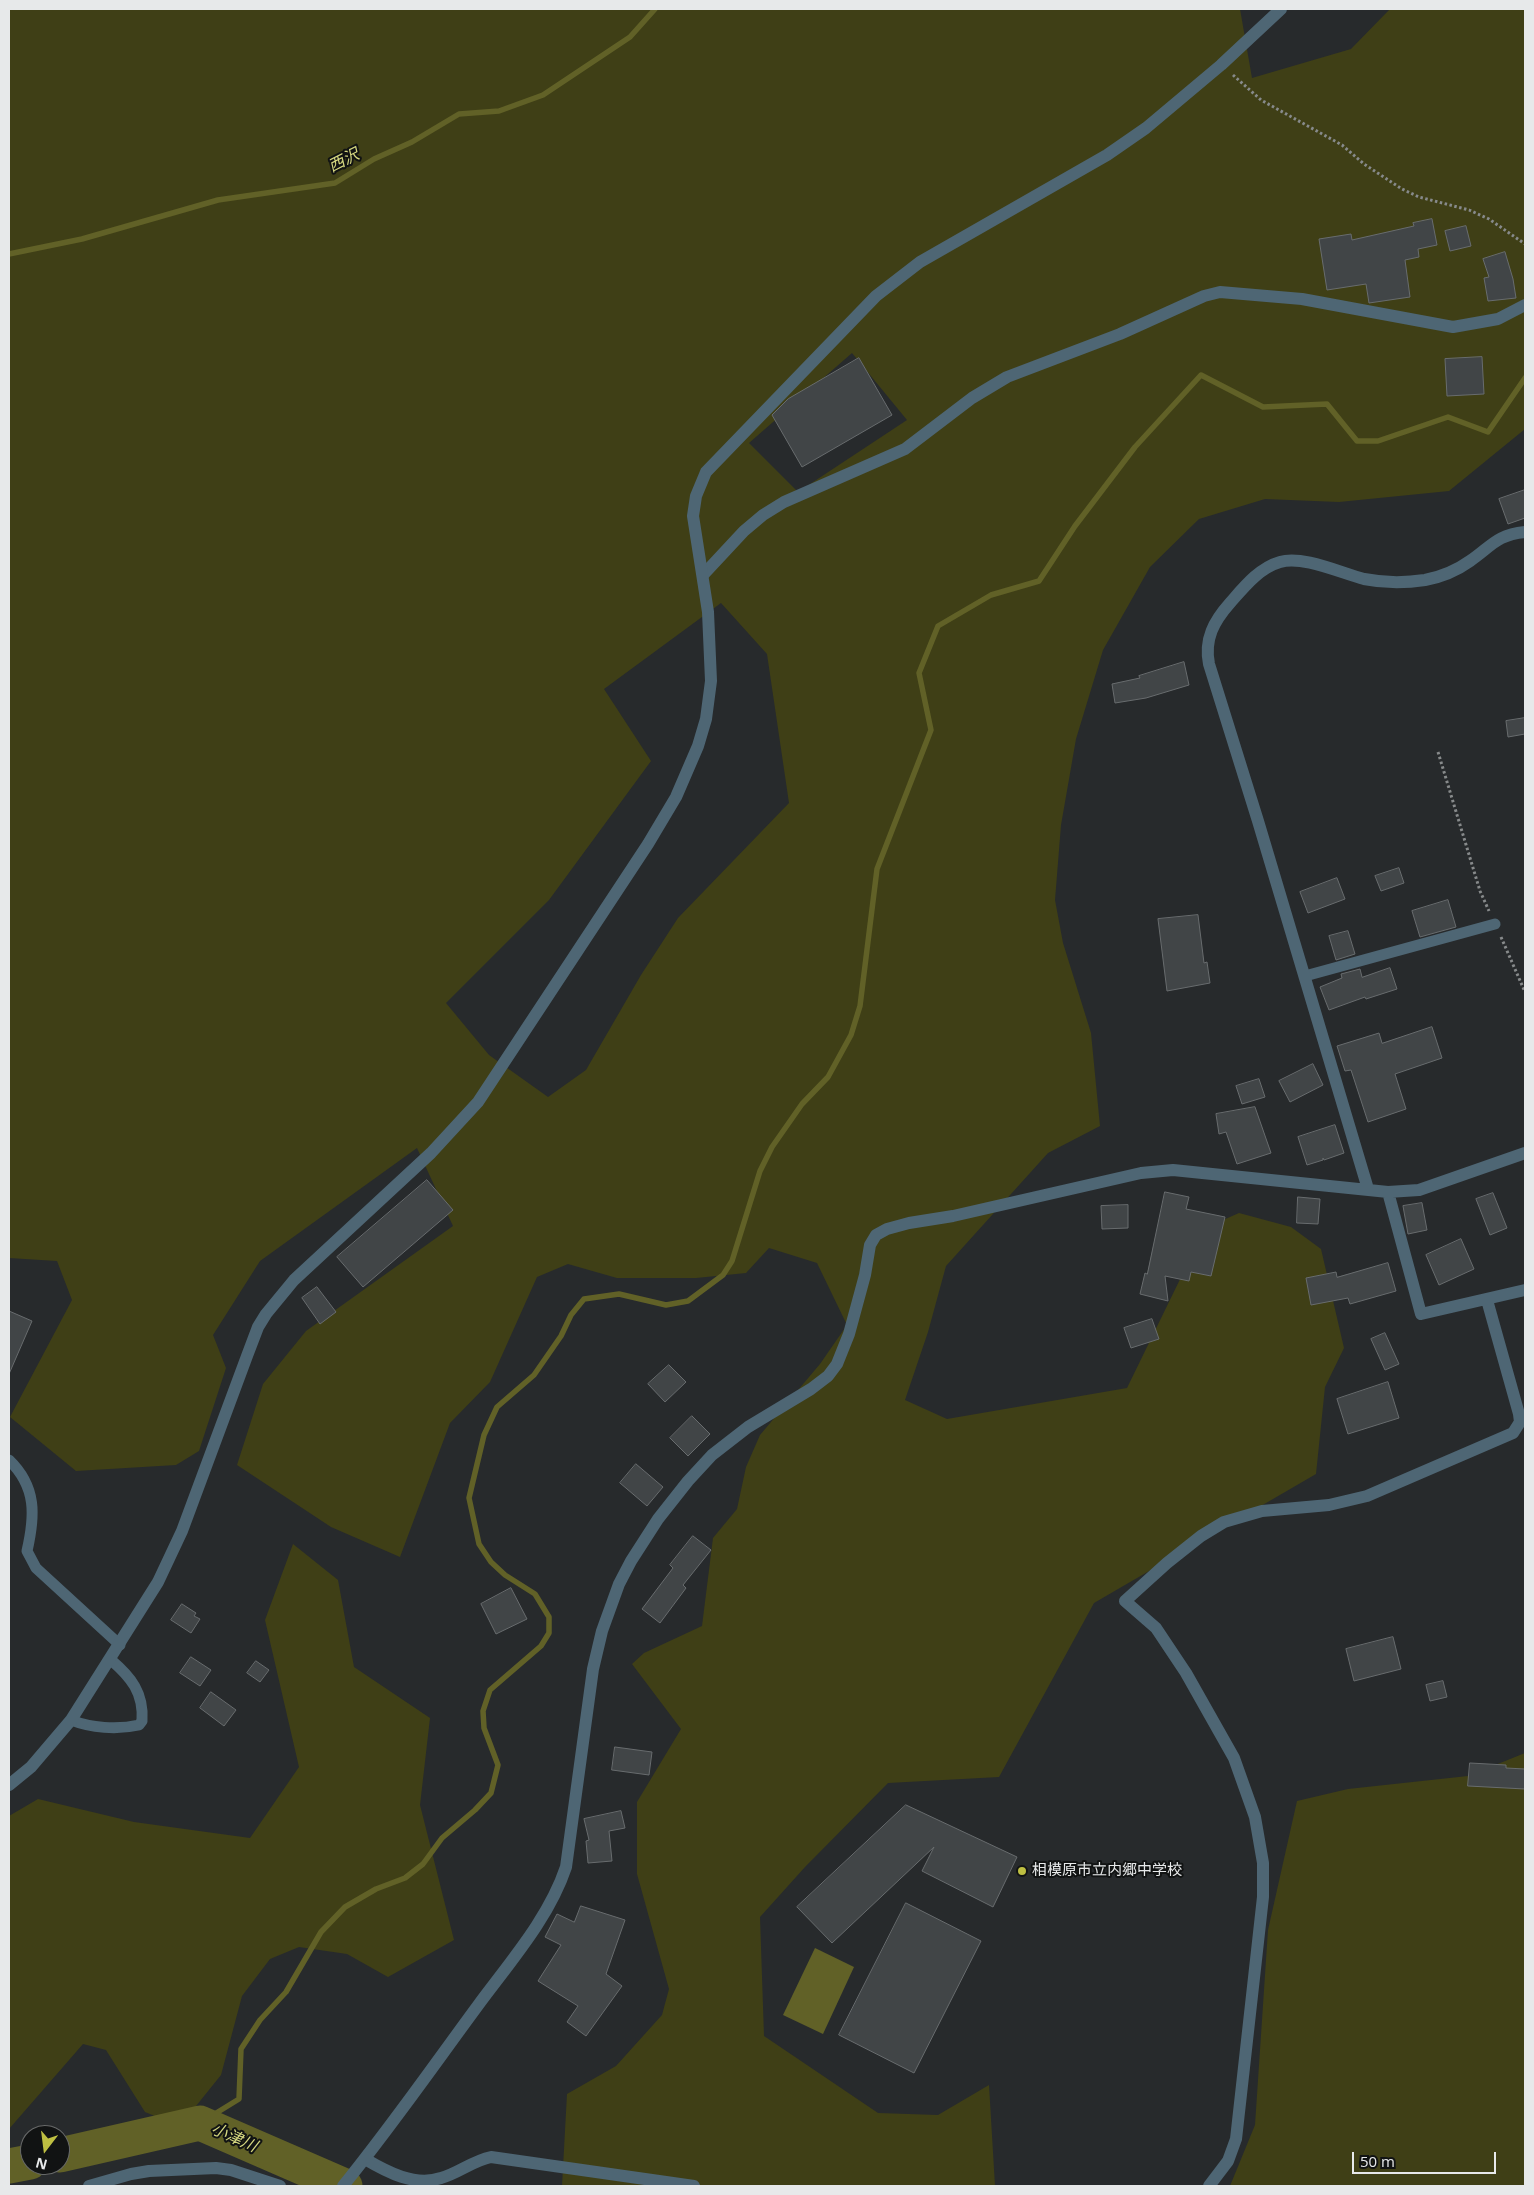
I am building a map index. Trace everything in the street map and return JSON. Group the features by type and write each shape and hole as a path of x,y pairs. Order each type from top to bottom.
{"street":[{"path":"9,1785 31,1767 71,1720 111,1660 158,1582 182,1531 247,1356 266,1314 294,1280 413,1171 456,1128 478,1102 672,805 688,773 698,746 710,701 711,647 703,575 693,516 697,491 706,472 850,320 876,296 920,262 1107,155 1146,128 1221,65 1281,9"},
{"path":"703,575 744,531 763,515 784,502 905,449 972,398 1007,377 1120,334 1204,296 1220,292 1302,299 1453,327 1498,319 1525,305"},
{"path":"1368,1190 1305,976 1209,664 1207,649 1212,627 1249,582 1270,566 1281,562 1299,561 1365,579 1405,583 1448,573 1470,561 1496,540 1525,532"},
{"path":"343,2186 365,2159 517,1952 559,1886 566,1867 593,1669 607,1614 631,1561 676,1496 726,1442 811,1389 828,1376 843,1352 865,1276 870,1245 876,1235 887,1229 909,1223 954,1216 1098,1182 1166,1171 1249,1176 1388,1192 1419,1190 1525,1154"},
{"path":"1388,1192 1421,1314 1525,1290"},
{"path":"1209,2186 1228,2161 1236,2139 1262,1913 1261,1845 1255,1817 1234,1758 1186,1673 1156,1628 1125,1601 1167,1563 1201,1536 1224,1522 1262,1511 1329,1505 1367,1496 1513,1433 1520,1422 1519,1414 1487,1300"},
{"path":"365,2159 397,2175 426,2181 441,2178 473,2162 491,2158 694,2186"},
{"path":"89,2186 150,2171 216,2168 231,2170 280,2186"}],"lane":[{"path":"1305,976 1495,924"},
{"path":"9,1460 16,1467 32,1494 32,1526 27,1551 36,1568 120,1645"},
{"path":"71,1720 86,1726 120,1727 139,1725 142,1721 141,1698 133,1681 111,1660"}],"path":[{"path":"1221,65 1250,87 1261,100 1342,145 1364,164 1402,189 1419,197 1456,205 1474,212 1489,219 1525,244"},
{"path":"1438,752 1480,891 1525,992"}],"shaded area":[{"path":"9,9 1240,9 1252,78 1351,49 1390,9 1525,9 1525,429 1449,491 1339,502 1265,499 1199,519 1150,567 1103,650 1076,739 1061,825 1055,900 1063,943 1091,1033 1100,1126 1048,1153 946,1266 928,1332 905,1400 947,1419 1127,1388 1205,1228 1239,1213 1291,1227 1321,1249 1344,1348 1325,1387 1316,1474 1094,1603 999,1777 888,1783 805,1867 760,1917 764,2036 878,2113 938,2115 989,2085 995,2186 562,2186 567,2094 616,2066 662,2015 669,1989 637,1874 637,1802 681,1729 632,1664 644,1653 702,1626 713,1538 737,1509 746,1467 760,1435 820,1364 847,1325 817,1263 769,1248 746,1273 696,1278 617,1278 568,1264 537,1277 490,1382 450,1423 400,1557 331,1527 237,1465 263,1384 306,1331 453,1226 417,1148 260,1261 213,1335 226,1368 199,1451 176,1465 76,1471 10,1417 72,1300 57,1261 9,1258","holes":["852,353 907,420 798,492 749,443","721,603 767,654 789,803 678,918 641,975 586,1070 548,1097 489,1055 446,1003 549,900 651,761 604,689"]},
{"path":"293,1544 338,1580 354,1667 430,1718 420,1805 454,1940 388,1977 347,1954 299,1947 270,1959 242,1996 221,2075 192,2111 162,2119 145,2112 106,2050 83,2044 9,2129 9,1816 38,1799 134,1822 250,1838 299,1767 265,1620"},
{"path":"1525,1753 1525,2186 1230,2186 1255,2125 1268,1930 1297,1801 1348,1789 1468,1776"},
{"path":"815,1948 854,1967 823,2034 783,2015"}],"building":[{"path":"1432,219 1437,245 1418,249 1419,257 1405,260 1410,297 1369,303 1366,284 1327,290 1319,239 1351,234 1352,240 1414,226 1413,223"},
{"path":"1466,226 1471,246 1450,251 1445,231"},
{"path":"1505,252 1513,279 1516,298 1488,301 1484,278 1489,277 1483,259"},
{"path":"1482,357 1484,394 1447,396 1445,359"},
{"path":"859,358 892,415 802,467 772,415 788,399"},
{"path":"1525,490 1525,518 1508,524 1499,499"},
{"path":"1184,662 1189,685 1146,698 1115,703 1112,684 1140,678 1139,676"},
{"path":"1525,718 1525,734 1508,737 1506,721"},
{"path":"1399,868 1404,883 1381,891 1375,876"},
{"path":"1337,878 1345,899 1308,913 1300,892"},
{"path":"1448,900 1456,927 1420,937 1412,911"},
{"path":"1198,915 1204,963 1207,962 1210,983 1167,991 1158,919"},
{"path":"1348,931 1355,954 1336,960 1329,936"},
{"path":"1390,968 1397,989 1366,999 1365,997 1329,1010 1320,987 1342,978 1341,974 1360,969 1362,977"},
{"path":"1432,1027 1442,1058 1395,1074 1406,1109 1368,1122 1351,1070 1345,1071 1337,1046 1379,1033 1382,1043"},
{"path":"1313,1064 1323,1085 1290,1102 1279,1081"},
{"path":"1259,1079 1265,1097 1242,1104 1236,1086"},
{"path":"1255,1107 1271,1153 1237,1164 1226,1132 1219,1134 1216,1114"},
{"path":"1335,1125 1344,1153 1324,1160 1323,1158 1323,1160 1307,1165 1298,1137"},
{"path":"427,1180 453,1210 363,1287 337,1257"},
{"path":"1165,1192 1189,1197 1186,1209 1225,1217 1211,1276 1191,1272 1189,1281 1165,1276 1168,1301 1140,1294 1145,1273 1147,1274"},
{"path":"1493,1193 1507,1228 1490,1235 1476,1199"},
{"path":"1298,1197 1320,1199 1318,1224 1297,1223"},
{"path":"1422,1203 1427,1230 1408,1234 1403,1206"},
{"path":"1128,1205 1128,1228 1102,1229 1101,1206"},
{"path":"1461,1239 1474,1269 1439,1285 1426,1255"},
{"path":"1388,1263 1396,1291 1350,1304 1348,1298 1311,1305 1306,1278 1336,1272 1337,1277"},
{"path":"317,1287 336,1312 320,1324 302,1298"},
{"path":"9,1311 32,1321 9,1374"},
{"path":"1152,1319 1159,1339 1131,1348 1124,1328"},
{"path":"1385,1333 1399,1364 1385,1370 1371,1339"},
{"path":"669,1365 686,1382 665,1402 648,1384"},
{"path":"1388,1382 1399,1418 1348,1434 1337,1399"},
{"path":"692,1416 710,1434 688,1456 670,1438"},
{"path":"636,1464 663,1487 647,1506 620,1483"},
{"path":"693,1536 711,1550 683,1585 686,1588 660,1623 642,1609 673,1568 670,1565"},
{"path":"511,1588 527,1619 496,1634 481,1604"},
{"path":"182,1604 196,1613 194,1616 200,1619 191,1633 171,1620"},
{"path":"1393,1637 1401,1669 1354,1681 1346,1649"},
{"path":"191,1657 211,1670 200,1686 180,1673"},
{"path":"256,1661 269,1670 260,1682 247,1673"},
{"path":"1443,1681 1447,1697 1430,1701 1426,1685"},
{"path":"211,1692 236,1710 224,1726 200,1708"},
{"path":"615,1747 652,1752 649,1775 612,1770"},
{"path":"1470,1763 1506,1765 1506,1768 1525,1769 1525,1789 1468,1786"},
{"path":"906,1805 1017,1857 993,1907 922,1871 934,1847 832,1943 797,1907"},
{"path":"621,1811 625,1828 609,1831 612,1861 588,1863 586,1841 589,1840 584,1819"},
{"path":"906,1903 981,1941 914,2073 839,2035"},
{"path":"581,1906 625,1920 606,1974 622,1986 586,2036 567,2022 578,2006 538,1981 561,1945 545,1937 557,1914 574,1922"}],"waterway":[{"name":"西沢","path":"9,254 82,239 218,200 335,183 374,159 412,142 459,114 499,111 543,95 630,37 655,9"},
{"path":"200,2123 239,2099 241,2049 260,2020 286,1992 321,1932 345,1907 376,1889 405,1878 423,1864 442,1838 475,1810 491,1793 498,1765 484,1728 483,1711 490,1690 541,1646 549,1633 549,1617 535,1594 505,1575 491,1562 479,1544 469,1498 484,1435 497,1407 534,1375 561,1336 571,1315 584,1299 619,1294 666,1305 688,1301 723,1275 732,1261 760,1171 772,1147 802,1104 828,1077 851,1035 860,1006 877,869 931,730 919,673 938,626 991,595 1039,581 1075,526 1135,447 1201,375 1263,407 1327,404 1357,441 1378,441 1448,417 1488,432 1525,378"},
{"name":"小津川","path":"70,2153 200,2123 345,2186"},
{"name":"小津川","path":"9,2166 20,2164"}],"place":[{"name":"相模原市立内郷中学校","path":"1022,1871"}]}
